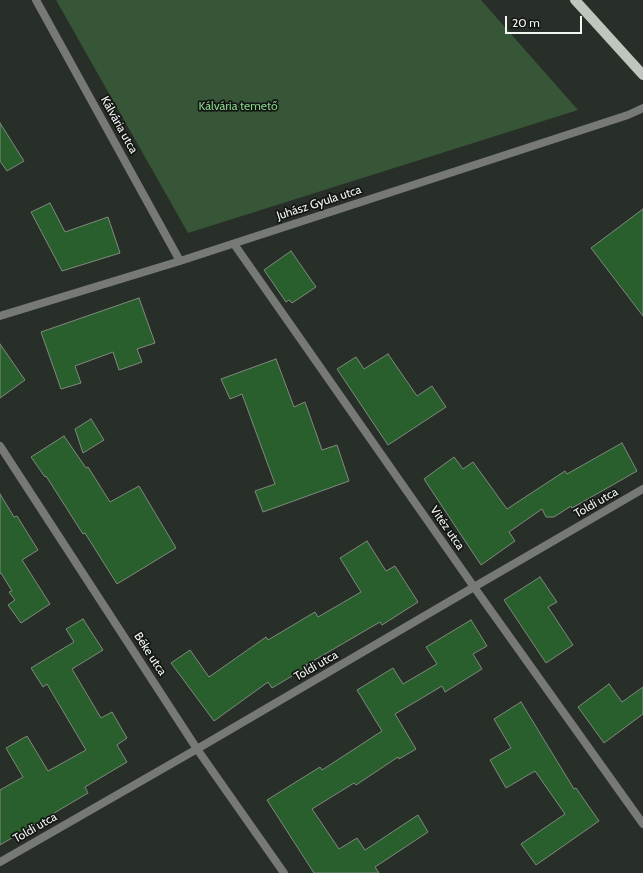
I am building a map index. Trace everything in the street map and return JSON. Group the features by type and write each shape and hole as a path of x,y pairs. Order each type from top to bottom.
{"main road":[{"path":"575,0 643,76"}],"street":[{"name":"Kálvária utca","path":"36,0 180,261"},
{"name":"Juhász Gyula utca","path":"0,316 234,244 628,115 643,108"},
{"name":"Vitéz utca","path":"234,244 474,587 643,824"},
{"name":"Béke utca","path":"0,446 198,749 284,873"},
{"name":"Toldi utca","path":"0,862 198,749 643,489"}],"green space":[{"name":"Kálvária temető","path":"56,0 481,0 578,110 188,233"}],"building":[{"path":"0,123 24,161 7,171 0,161"},
{"path":"50,203 65,232 108,217 120,253 62,271 31,212"},
{"path":"643,209 643,316 591,248"},
{"path":"291,251 316,287 292,303 289,300 286,302 264,270"},
{"path":"139,298 155,343 137,349 142,362 119,370 113,352 75,366 81,383 61,389 41,332"},
{"path":"0,344 25,380 0,398"},
{"path":"388,354 417,396 432,386 446,407 388,445 337,369 356,357 364,369"},
{"path":"276,359 294,407 305,402 322,450 337,445 349,481 263,512 255,491 275,484 242,394 230,399 221,379"},
{"path":"91,419 104,440 83,453 75,429"},
{"path":"64,436 86,468 88,467 110,502 139,486 176,548 117,584 85,533 83,534 46,476 45,477 31,457"},
{"path":"622,443 637,471 572,508 571,506 554,517 546,517 542,509 509,532 515,541 481,565 424,479 454,457 463,469 473,462 507,509 565,471 567,474"},
{"path":"0,494 14,517 17,516 38,550 22,560 50,604 21,623 8,605 15,600 9,592 12,591 1,573 0,574"},
{"path":"367,541 386,571 395,566 418,602 382,625 380,622 306,665 307,667 272,688 268,682 214,721 171,663 190,650 209,677 266,637 268,640 315,612 318,617 361,592 340,558"},
{"path":"540,577 557,602 548,607 573,645 546,663 504,600"},
{"path":"83,619 103,650 72,669 101,718 112,712 127,738 117,745 127,762 85,787 88,793 0,845 0,790 23,777 6,748 27,736 48,771 86,750 47,684 43,687 31,668 74,642 66,629"},
{"path":"471,620 487,646 473,654 482,669 445,692 442,686 395,714 416,749 399,759 398,757 356,785 354,783 312,809 339,849 357,838 365,850 418,815 428,832 375,867 379,873 314,873 267,800 320,767 322,770 382,731 357,690 393,668 403,684 437,664 426,647"},
{"path":"609,684 622,702 643,687 643,714 604,743 578,707"},
{"path":"521,702 574,789 576,788 599,821 536,865 521,844 565,814 535,771 506,788 490,760 511,748 494,719"}]}
